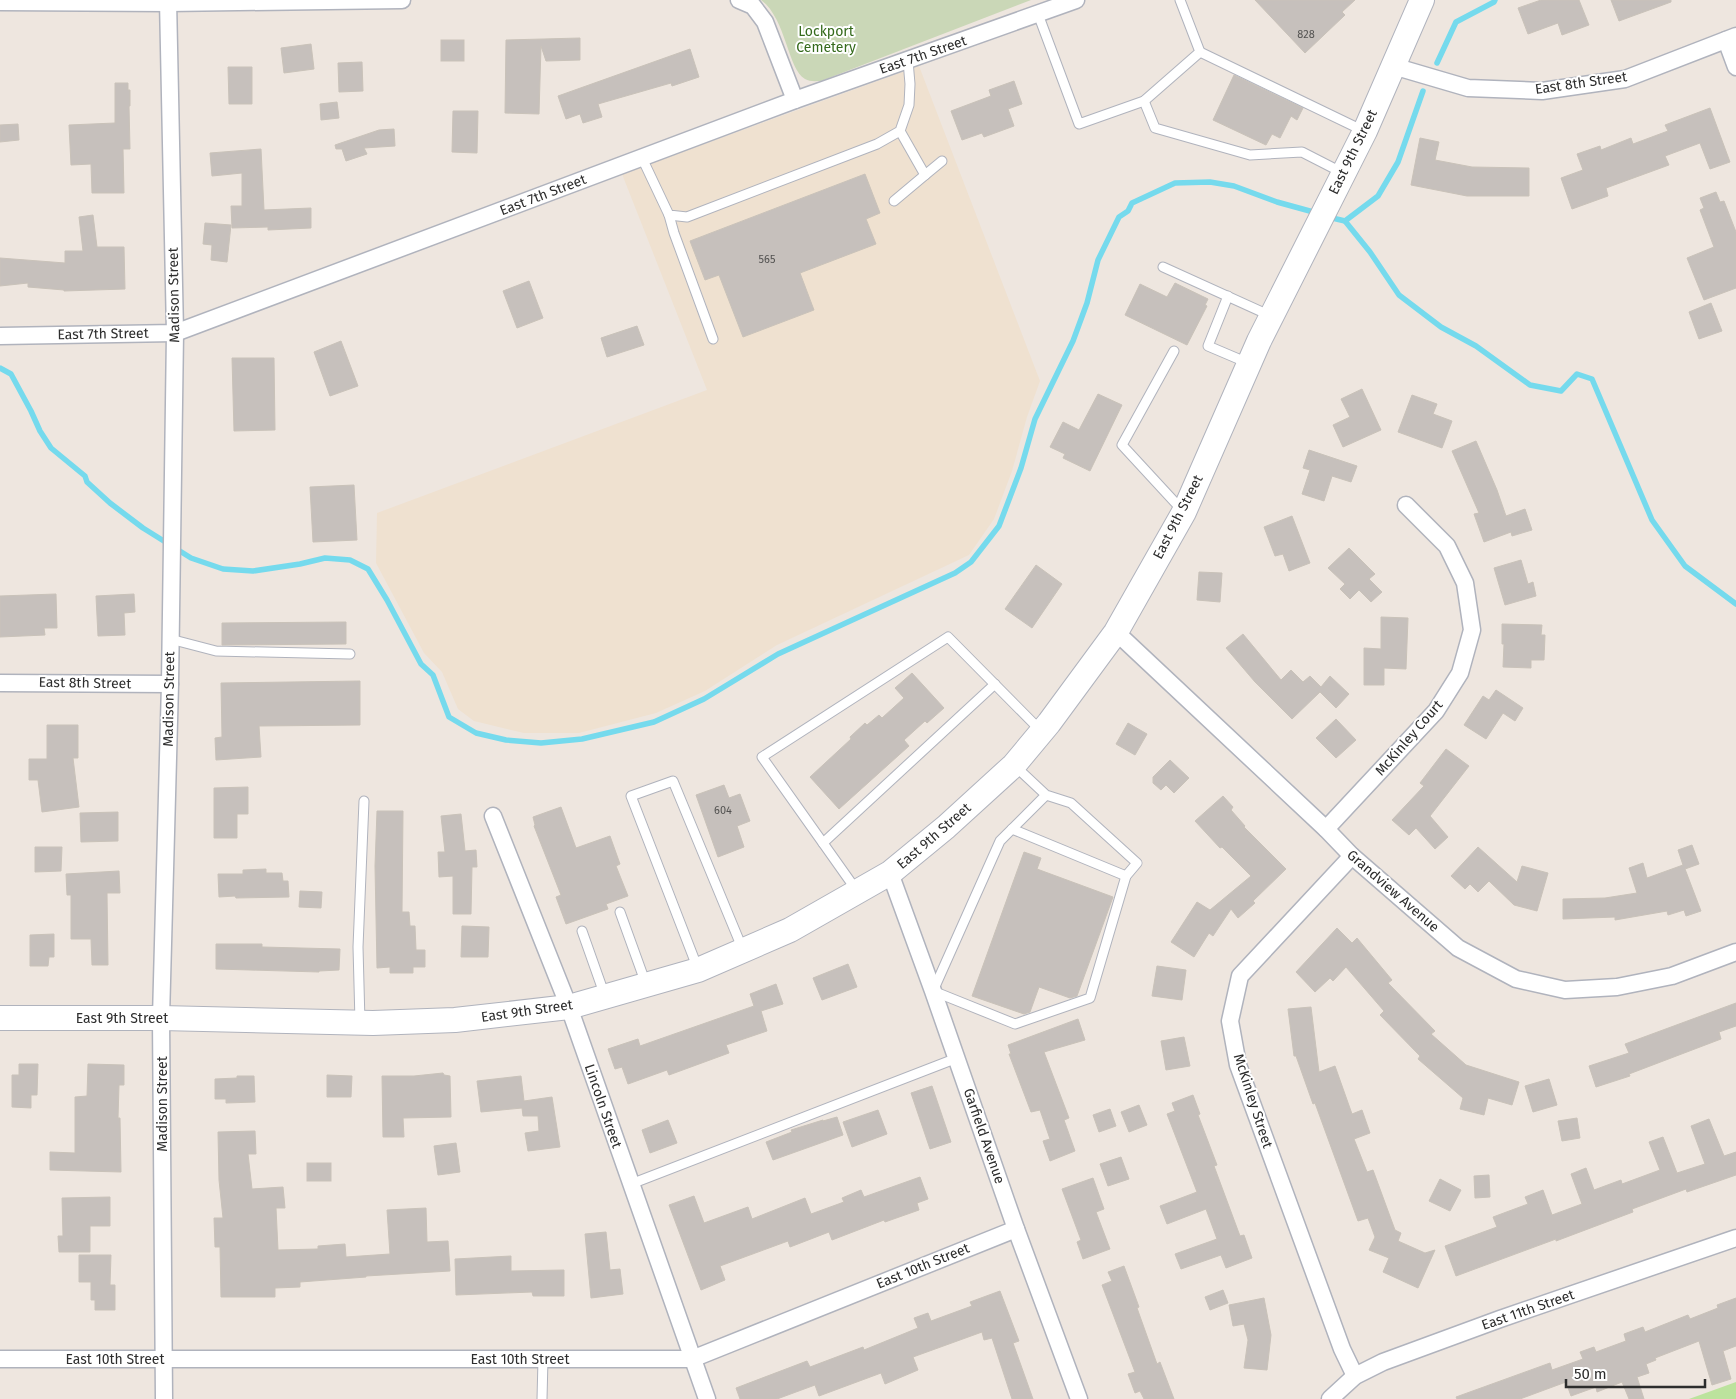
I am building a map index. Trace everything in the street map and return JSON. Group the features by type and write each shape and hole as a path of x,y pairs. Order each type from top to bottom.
{"main road":[{"name":"East 9th Street","path":"0,1018 162,1018 360,1022 455,1020 569,1007 698,970 790,930 890,873 946,827 1014,765 1042,732 1116,632 1184,512 1249,363 1365,131 1422,0"}],"street":[{"path":"0,2 402,0"},
{"name":"East 7th Street","path":"0,336 175,333 795,100 1076,0"},
{"name":"Madison Street","path":"164,1399 162,1018 170,684 175,333 168,1"},
{"path":"744,1 753,6 765,22 795,100"},
{"path":"1731,38 1736,67"},
{"name":"East 8th Street","path":"1393,66 1468,88 1542,91 1625,79 1731,38"},
{"name":"McKinley Court","path":"1326,830 1436,711 1460,673 1472,630 1465,583 1447,546 1406,504"},
{"name":"Grandview Avenue","path":"1116,632 1352,856 1458,948 1516,979 1565,990 1617,987 1672,976 1736,952"},
{"name":"East 8th Street","path":"0,682 170,684"},
{"name":"Lincoln Street","path":"493,816 569,1007 707,1399"},
{"name":"McKinley Street","path":"1352,856 1240,976 1230,1021 1238,1065 1342,1349 1355,1376"},
{"name":"Garfield Avenue","path":"890,873 1016,1229 1079,1399"},
{"name":"East 10th Street","path":"0,1359 692,1358 1016,1229"},
{"name":"East 11th Street","path":"1330,1399 1355,1376 1383,1362 1736,1238"}],"lane":[{"path":"1180,0 1200,52 1365,131"},
{"path":"1038,14 1079,124 1144,101 1200,52"},
{"path":"669,215 687,218 877,144 900,131 909,105 908,61"},
{"path":"1144,101 1155,128 1250,156 1302,152 1343,173"},
{"path":"900,131 925,175"},
{"path":"642,158 669,215 713,339"},
{"path":"894,201 942,160"},
{"path":"1163,267 1271,317"},
{"path":"1228,296 1208,346 1249,363"},
{"path":"1174,351 1122,445 1184,512"},
{"path":"858,891 762,757 948,637 1042,732"},
{"path":"170,638 216,651 350,654"},
{"path":"823,843 995,684"},
{"path":"1014,765 1046,795 1071,803 1137,863 1126,876 1090,998 1015,1024 933,991 1000,841 1046,795"},
{"path":"698,970 631,796 673,781 743,950"},
{"path":"360,1022 358,947 364,800"},
{"path":"1012,829 1126,876"},
{"path":"620,912 646,984"},
{"path":"582,931 605,996"},
{"path":"631,1184 957,1058"},
{"path":"542,1359 542,1399"}],"shaded area":[{"path":"919,66 1040,381 1027,417 1012,471 994,519 969,555 777,645 705,691 656,713 579,733 524,733 474,721 458,709 442,672 424,653 376,563 377,513 707,390 622,174"}],"green space":[{"name":"Lockport Cemetery","path":"761,0 1031,0 821,81 811,81 799,74 776,19"},
{"path":"1736,1382 1736,1399 1689,1399"}],"building":[{"path":"1255,0 1355,0 1342,12 1345,15 1305,53"},
{"path":"1541,0 1579,0 1589,25 1562,35 1558,23 1528,34 1518,8"},
{"path":"1611,0 1671,0 1671,2 1619,21"},
{"path":"580,38 580,60 546,61 541,46 539,114 505,113 506,40"},
{"path":"441,40 464,40 464,61 441,61"},
{"path":"311,44 314,69 284,73 281,48"},
{"path":"690,49 699,77 672,86 671,83 598,104 602,117 583,123 580,114 566,119 558,96"},
{"path":"362,62 363,91 339,92 338,63"},
{"path":"228,67 252,67 252,104 229,104"},
{"path":"1234,75 1303,108 1297,120 1291,116 1280,138 1272,134 1266,145 1213,120"},
{"path":"1014,81 1022,104 1008,109 1014,126 984,137 982,133 962,140 951,111 991,96 989,90"},
{"path":"115,83 128,83 128,90 130,90 130,149 123,149 124,193 92,193 91,164 71,165 69,125 115,123"},
{"path":"337,102 339,118 321,120 320,104"},
{"path":"1710,108 1730,162 1710,169 1700,143 1665,156 1669,165 1606,188 1608,196 1572,209 1561,178 1583,170 1577,154 1600,146 1601,150 1631,138 1633,144 1668,131 1665,125"},
{"path":"453,111 478,111 477,153 452,152"},
{"path":"18,124 19,140 0,142 0,125"},
{"path":"394,129 395,146 364,148 367,154 346,161 342,149 336,149 335,145 379,130"},
{"path":"1420,138 1439,142 1435,160 1472,167 1529,168 1529,196 1467,196 1411,185"},
{"path":"261,149 264,210 311,208 311,228 268,230 268,227 232,228 231,206 242,206 242,173 212,176 210,153"},
{"path":"865,174 880,213 866,219 876,244 800,273 814,310 743,337 719,275 705,280 690,241"},
{"path":"1716,192 1720,202 1724,201 1736,232 1736,288 1704,300 1687,258 1714,247 1700,210 1704,208 1700,198"},
{"path":"93,215 97,247 124,247 125,289 64,291 28,287 28,283 0,286 0,258 65,263 65,251 83,251 79,217"},
{"path":"205,223 231,225 227,262 211,260 212,245 203,244"},
{"path":"529,281 543,318 517,328 503,291"},
{"path":"1175,283 1208,299 1205,305 1207,306 1187,345 1125,315 1140,284 1167,297"},
{"path":"1711,303 1722,331 1699,339 1689,312"},
{"path":"637,326 644,345 607,357 601,338"},
{"path":"341,341 358,386 330,396 314,352"},
{"path":"232,358 274,358 275,430 234,431"},
{"path":"1362,389 1381,430 1343,447 1333,425 1350,417 1341,399"},
{"path":"1098,394 1122,405 1090,471 1063,458 1065,454 1050,447 1063,422 1079,430"},
{"path":"1412,395 1437,404 1433,414 1452,421 1442,448 1398,432"},
{"path":"1476,441 1506,516 1525,509 1532,530 1512,536 1511,532 1484,542 1474,514 1479,513 1452,451"},
{"path":"1309,450 1357,466 1351,482 1332,476 1324,501 1302,494 1310,470 1303,468"},
{"path":"354,485 357,540 313,542 310,487"},
{"path":"1292,516 1310,563 1289,571 1283,554 1275,556 1264,527"},
{"path":"1349,548 1375,574 1369,579 1382,592 1371,602 1359,590 1350,599 1340,589 1345,584 1328,568"},
{"path":"1521,560 1528,584 1533,582 1536,596 1505,605 1494,568"},
{"path":"1036,565 1062,584 1032,628 1005,609"},
{"path":"1199,572 1222,573 1220,602 1197,600"},
{"path":"56,594 57,628 44,628 45,635 0,637 0,596"},
{"path":"134,594 135,612 124,613 125,635 98,636 96,596"},
{"path":"1381,617 1408,618 1406,669 1384,668 1384,685 1364,685 1364,648 1381,649"},
{"path":"346,622 346,644 222,645 222,623"},
{"path":"1502,624 1542,625 1541,635 1545,635 1544,660 1531,660 1531,668 1503,667 1504,644 1502,644"},
{"path":"1243,634 1281,680 1291,670 1303,682 1310,676 1321,687 1330,676 1349,694 1336,708 1320,692 1292,719 1255,682 1226,648"},
{"path":"912,673 944,708 927,723 925,721 904,740 909,746 839,809 810,777 851,739 850,737 865,723 867,725 879,715 882,718 904,698 895,688"},
{"path":"360,681 360,725 259,726 261,757 216,760 215,738 222,737 221,683"},
{"path":"1496,690 1523,708 1515,721 1503,713 1486,739 1464,725 1483,696 1489,700"},
{"path":"1336,719 1356,740 1336,758 1316,738"},
{"path":"1128,723 1147,734 1135,755 1116,744"},
{"path":"47,725 78,725 78,758 73,758 79,807 42,812 38,780 29,780 29,759 47,759"},
{"path":"1446,749 1469,766 1430,816 1448,837 1435,849 1416,828 1409,835 1392,820 1424,786 1420,783"},
{"path":"1170,760 1189,778 1174,793 1166,785 1161,790 1153,783 1153,777"},
{"path":"724,785 729,798 740,794 750,821 737,826 744,847 718,857 696,795"},
{"path":"248,787 248,814 237,814 237,838 214,838 214,788"},
{"path":"1223,796 1233,807 1231,810 1244,827 1286,869 1253,901 1255,903 1238,918 1231,909 1213,936 1209,933 1194,957 1171,942 1197,902 1210,910 1251,876 1222,847 1220,848 1195,821"},
{"path":"561,807 576,848 610,836 620,864 616,866 628,896 606,904 608,909 566,924 556,897 561,895 534,826 533,817"},
{"path":"377,811 403,811 402,912 409,912 410,926 415,926 416,950 425,950 425,967 413,967 413,973 390,973 390,967 377,968 375,866"},
{"path":"118,812 118,841 81,842 80,813"},
{"path":"461,814 465,851 476,850 477,867 472,867 471,914 453,914 453,876 439,877 438,852 445,852 441,816"},
{"path":"1692,845 1699,864 1685,869 1701,911 1686,916 1684,910 1668,915 1667,911 1615,920 1615,917 1563,919 1563,899 1605,898 1637,893 1629,868 1643,863 1647,878 1683,865 1678,850"},
{"path":"35,847 62,847 61,871 35,872"},
{"path":"1478,847 1517,882 1522,866 1548,873 1537,911 1514,905 1489,881 1478,892 1470,884 1465,889 1451,876"},
{"path":"1024,852 1041,858 1037,869 1113,897 1077,996 1070,998 1039,987 1030,1012 1024,1014 972,996"},
{"path":"266,869 266,873 282,873 283,881 288,881 289,897 219,897 218,874 243,874 243,870"},
{"path":"119,871 120,893 107,893 108,965 92,965 91,939 71,939 71,895 67,895 66,874"},
{"path":"300,891 322,892 321,908 299,907"},
{"path":"462,926 489,927 488,957 461,957"},
{"path":"1337,928 1352,943 1357,938 1392,980 1388,983 1435,1031 1431,1034 1466,1065 1519,1082 1512,1105 1488,1098 1484,1115 1460,1109 1463,1098 1418,1059 1420,1056 1380,1015 1384,1011 1346,967 1333,981 1330,978 1315,992 1296,972"},
{"path":"54,934 54,957 49,957 48,966 30,966 30,935"},
{"path":"216,944 262,944 262,947 340,949 339,970 319,972 216,969"},
{"path":"848,964 857,987 822,1000 813,978"},
{"path":"1157,966 1186,970 1182,1000 1152,996"},
{"path":"776,984 783,1004 761,1011 767,1031 726,1045 729,1053 669,1075 667,1070 628,1084 622,1067 615,1069 608,1049 638,1039 640,1046 754,1006 750,994"},
{"path":"1736,1003 1736,1026 1719,1032 1721,1039 1629,1074 1630,1076 1596,1087 1589,1066 1629,1053 1625,1044"},
{"path":"1311,1007 1319,1072 1335,1066 1352,1114 1362,1110 1370,1133 1354,1139 1367,1172 1373,1170 1395,1230 1401,1233 1398,1241 1425,1253 1435,1250 1418,1288 1383,1272 1389,1258 1369,1250 1375,1237 1368,1218 1358,1221 1315,1103 1313,1104 1296,1056 1294,1056 1288,1009"},
{"path":"1078,1019 1085,1040 1044,1052 1069,1118 1064,1120 1075,1151 1050,1161 1043,1141 1050,1139 1040,1110 1031,1112 1009,1054 1011,1054 1008,1045"},
{"path":"1184,1037 1190,1066 1166,1070 1161,1041"},
{"path":"19,1064 38,1064 37,1095 31,1095 31,1108 12,1107 12,1075 19,1075"},
{"path":"88,1064 124,1065 124,1085 119,1085 118,1118 120,1118 121,1172 50,1170 50,1152 75,1153 75,1097 87,1096"},
{"path":"443,1073 450,1076 451,1117 403,1118 404,1137 383,1137 382,1076 414,1076"},
{"path":"327,1075 352,1076 351,1097 327,1097"},
{"path":"237,1076 254,1076 255,1102 226,1103 226,1099 215,1099 215,1079 237,1078"},
{"path":"521,1076 524,1101 552,1097 560,1147 528,1151 525,1133 539,1131 538,1116 523,1116 522,1108 481,1112 477,1081"},
{"path":"1549,1079 1557,1105 1533,1112 1525,1086"},
{"path":"932,1086 951,1142 930,1149 911,1093"},
{"path":"1193,1095 1200,1114 1198,1115 1217,1165 1214,1166 1240,1236 1244,1235 1252,1258 1226,1268 1221,1255 1181,1269 1175,1254 1217,1239 1206,1209 1167,1224 1160,1206 1197,1192 1167,1114 1175,1111 1172,1103"},
{"path":"1139,1105 1147,1125 1129,1132 1121,1112"},
{"path":"1110,1109 1116,1126 1099,1132 1093,1115"},
{"path":"878,1110 887,1134 852,1147 843,1122"},
{"path":"837,1117 843,1135 773,1160 766,1142 792,1132 791,1130"},
{"path":"1577,1118 1580,1138 1562,1141 1558,1121"},
{"path":"1709,1119 1724,1156 1736,1152 1736,1175 1687,1192 1686,1189 1632,1209 1633,1212 1456,1276 1445,1246 1497,1227 1493,1217 1528,1204 1525,1197 1543,1190 1552,1215 1582,1204 1571,1174 1586,1168 1594,1190 1621,1180 1622,1184 1660,1170 1649,1142 1663,1137 1677,1173 1705,1164 1691,1126"},
{"path":"668,1120 677,1143 650,1153 642,1130"},
{"path":"255,1131 256,1154 248,1154 252,1189 283,1187 285,1208 276,1208 278,1250 318,1249 318,1246 345,1244 346,1257 390,1254 387,1210 426,1208 427,1242 448,1241 450,1271 300,1282 300,1287 275,1288 275,1297 221,1297 220,1247 215,1247 214,1218 223,1218 219,1180 218,1132"},
{"path":"456,1143 460,1172 438,1175 434,1146"},
{"path":"1121,1157 1129,1179 1108,1186 1100,1164"},
{"path":"307,1163 331,1163 331,1181 307,1181"},
{"path":"1489,1175 1490,1197 1475,1198 1474,1176"},
{"path":"920,1177 928,1199 917,1203 919,1210 885,1222 884,1220 832,1240 829,1232 790,1247 788,1241 720,1266 725,1280 701,1290 669,1205 694,1196 704,1223 748,1207 752,1219 805,1198 811,1214 844,1202 842,1198 861,1190 864,1197"},
{"path":"1093,1178 1104,1209 1096,1212 1110,1249 1083,1259 1077,1242 1081,1240 1062,1189"},
{"path":"1440,1179 1461,1190 1450,1211 1429,1201"},
{"path":"110,1197 110,1226 90,1226 90,1252 59,1252 58,1236 63,1236 62,1198"},
{"path":"606,1232 610,1270 620,1269 623,1294 591,1298 585,1234"},
{"path":"79,1255 111,1255 110,1285 115,1285 115,1310 95,1310 95,1300 91,1300 91,1282 79,1282"},
{"path":"511,1256 511,1271 564,1270 564,1296 533,1296 532,1292 456,1295 455,1259"},
{"path":"1124,1266 1157,1364 1160,1362 1174,1399 1144,1399 1140,1391 1135,1393 1128,1374 1135,1372 1102,1285 1112,1281 1108,1272"},
{"path":"1223,1290 1228,1303 1210,1310 1205,1297"},
{"path":"1000,1291 1019,1341 1013,1343 1033,1399 1012,1399 992,1338 984,1340 982,1332 913,1357 918,1370 885,1384 881,1373 819,1396 815,1385 777,1399 740,1399 736,1388 807,1361 810,1367 863,1347 864,1350 918,1328 914,1318 928,1313 931,1321 972,1306 970,1302"},
{"path":"1264,1298 1271,1335 1267,1370 1244,1368 1248,1340 1244,1324 1233,1326 1229,1305"},
{"path":"1736,1298 1736,1346 1723,1351 1731,1379 1712,1385 1699,1341 1655,1358 1656,1360 1646,1364 1649,1373 1637,1377 1644,1399 1629,1399 1622,1382 1597,1392 1596,1387 1571,1396 1566,1382 1520,1399 1457,1399 1456,1397 1550,1363 1552,1370 1583,1359 1580,1352 1594,1347 1596,1352 1626,1341 1624,1334 1643,1327 1645,1332 1688,1315 1690,1319 1718,1308 1717,1305"}],"waterway":[{"path":"1437,63 1456,22 1495,0"},
{"path":"1345,221 1378,196 1398,162 1423,91"},
{"path":"0,368 11,374 40,431 51,448 85,476 87,482 110,503 143,528 191,558 223,569 253,571 325,558 350,560 368,569 421,664 433,675 449,717 476,733 506,740 541,743 582,739 654,722 704,699 778,654 955,573 971,562 999,526 1021,468 1035,419 1073,341 1087,303 1098,260 1119,217 1128,211 1132,203 1175,183 1210,182 1234,186 1277,202 1317,213"},
{"path":"1328,217 1345,221 1370,252 1399,295 1441,327 1476,346 1530,385 1561,391 1577,374 1592,379 1652,520 1685,566 1736,604"}]}
